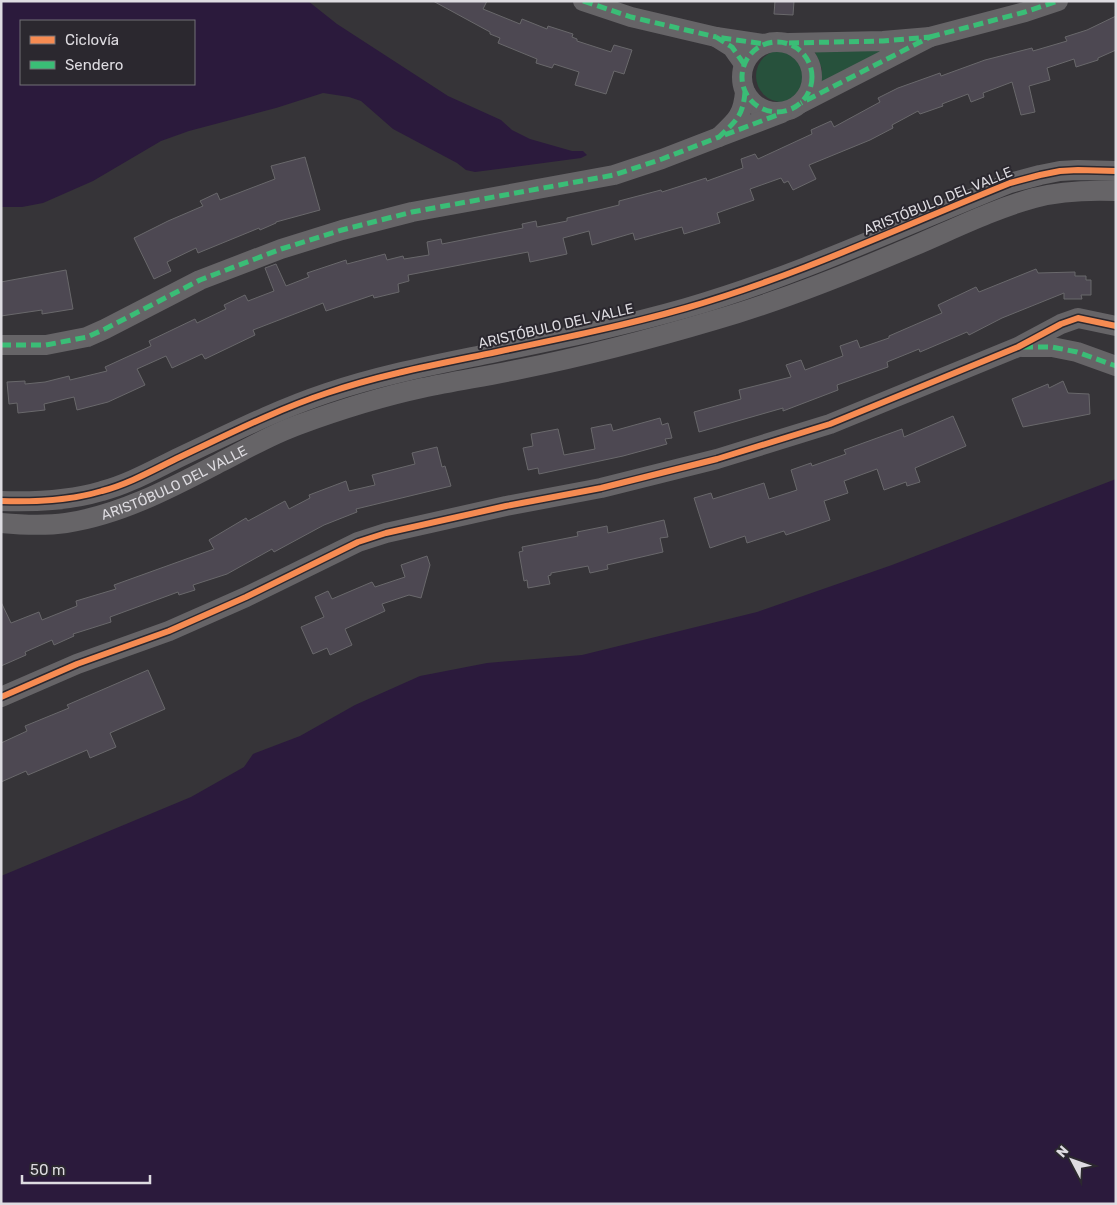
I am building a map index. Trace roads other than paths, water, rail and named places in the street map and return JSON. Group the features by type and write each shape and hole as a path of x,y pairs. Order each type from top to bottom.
{"street":[{"path":"583,1 631,17 716,37 764,44 773,42 883,41 930,37 1025,12 1058,1"},
{"path":"716,37 732,48 744,64"},
{"path":"1,345 46,345 87,337 200,280 281,249 342,230 412,212 614,174 662,160 794,107 930,37"},
{"path":"764,44 749,55 744,64 742,83 750,100 758,107 778,112 794,107 809,93 812,82 812,70 808,58 800,49 789,43"},
{"path":"719,137 732,125 744,108 745,92"},
{"name":"ARISTÓBULO DEL VALLE","path":"1,500 26,502 68,499 104,491 146,474 238,428 287,407 329,392 387,375 614,326 688,307 791,272 1010,183 1040,175 1078,170 1116,171"},
{"name":"ARISTÓBULO DEL VALLE","path":"1,523 63,524 85,519 132,504 171,488 263,440 322,416 421,388 659,337 790,296 853,272 1000,210 1035,198 1065,193 1116,191"},
{"path":"1,697 77,664 169,631 246,597 358,542 429,523 601,488 717,459 830,424 1018,347 1061,324 1078,318 1116,326"},
{"path":"1018,347 1052,347 1077,352 1116,366"}]}
